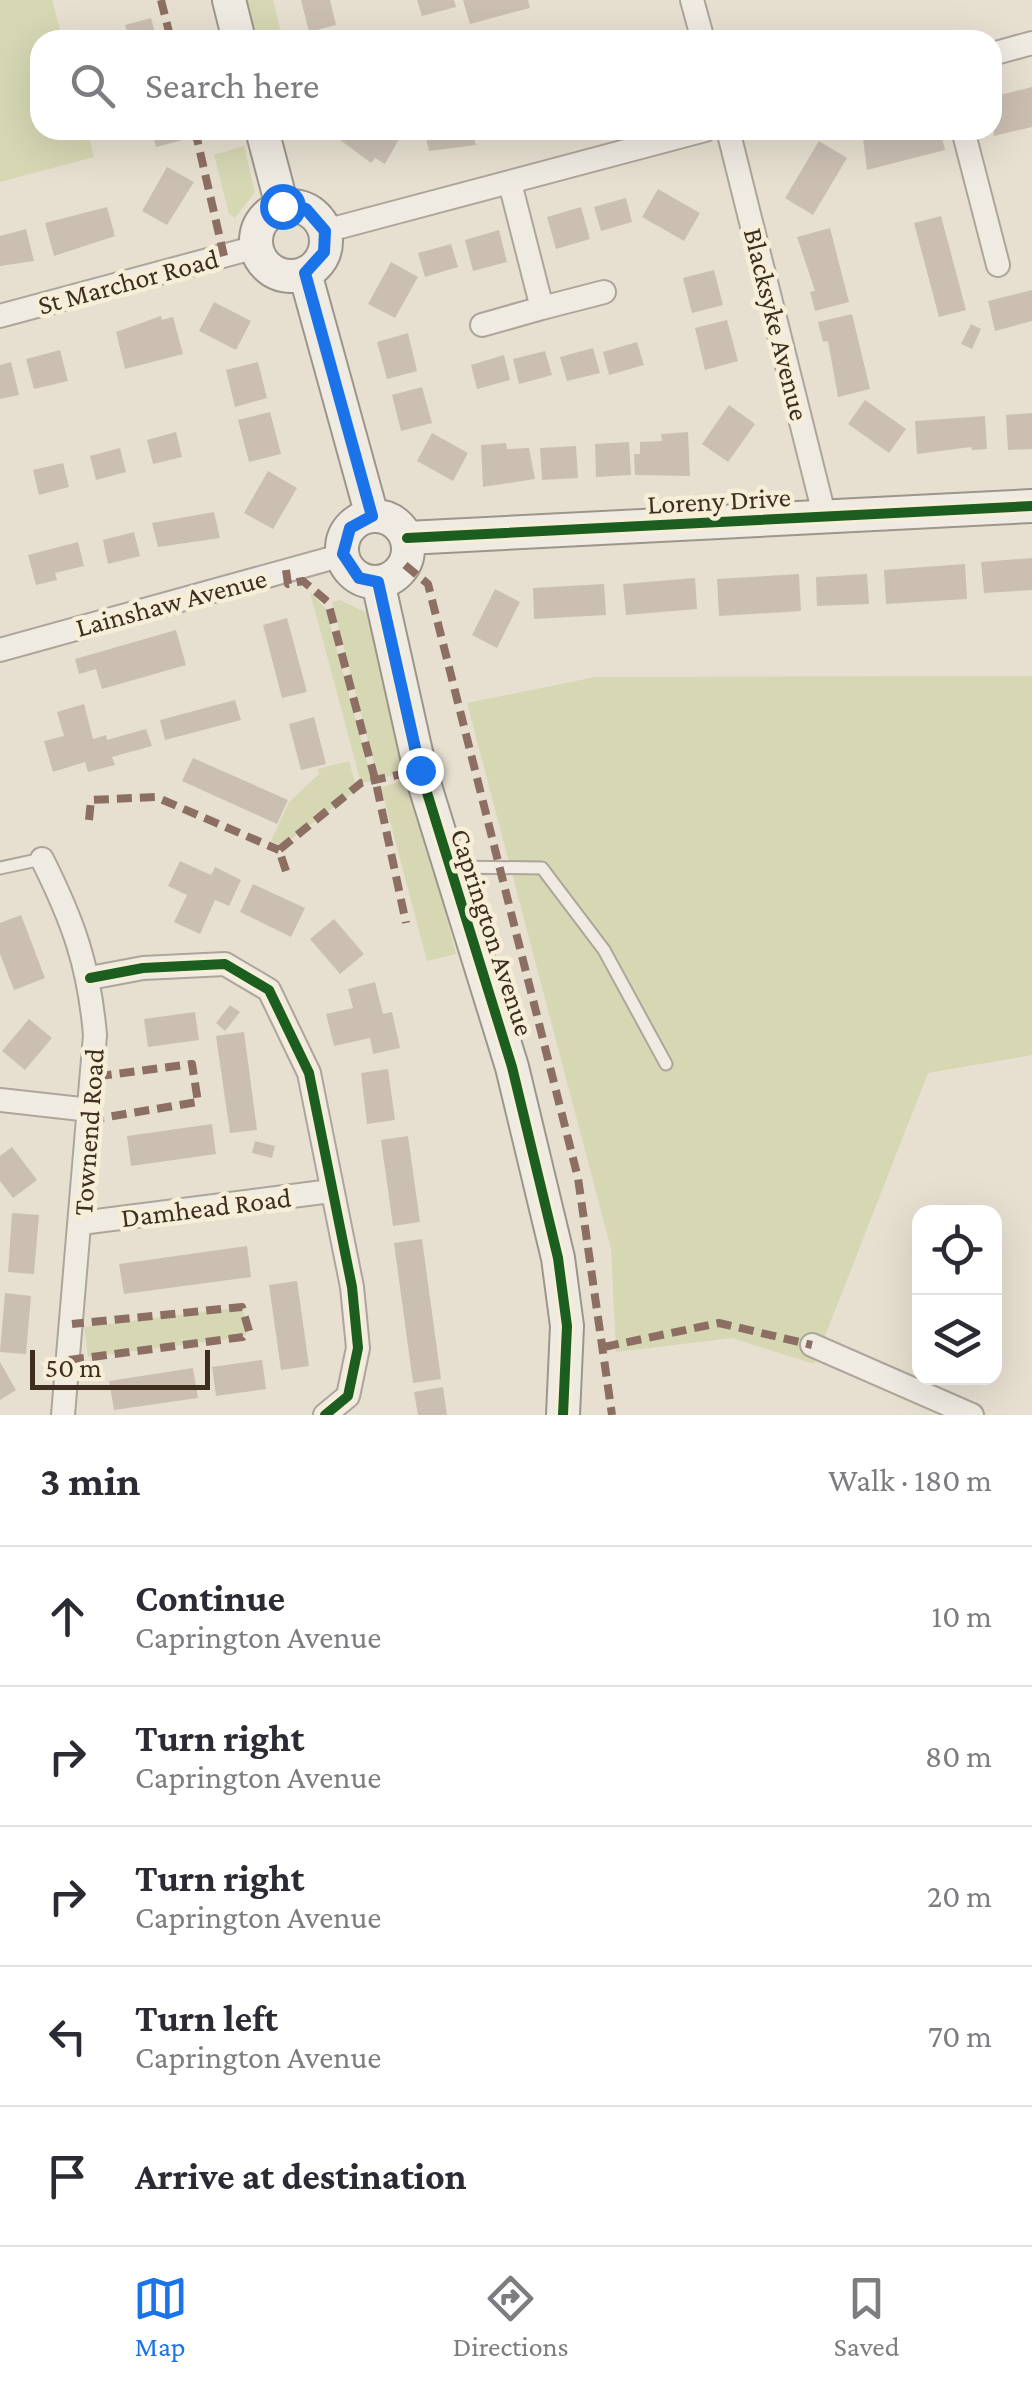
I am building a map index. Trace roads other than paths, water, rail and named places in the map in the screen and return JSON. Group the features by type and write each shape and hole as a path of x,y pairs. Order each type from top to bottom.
{"street":[{"path":"228,0 236,30"},
{"path":"692,0 700,30"},
{"path":"1002,52 1032,44"},
{"path":"265,140 282,206"},
{"path":"325,231 667,140"},
{"name":"Blacksyke Avenue","path":"730,140 825,518"},
{"path":"966,140 998,265"},
{"path":"510,183 542,308"},
{"path":"282,206 306,209 325,231 324,252 305,273 292,276 274,271 256,247 260,222 282,206"},
{"name":"St Marchor Road","path":"0,316 256,247"},
{"path":"305,273 372,516"},
{"path":"482,325 604,292"},
{"name":"Loreny Drive","path":"407,538 1032,506"},
{"path":"372,516 394,521 407,538 405,565 378,582 359,578 343,554 350,528 372,516"},
{"name":"Lainshaw Avenue","path":"0,650 343,554"},
{"name":"Caprington Avenue","path":"378,582 400,694 446,868 512,1066 558,1258 567,1326 563,1415"},
{"name":"Townend Road","path":"42,858 75,924 90,978 95,1035 63,1415"},
{"path":"90,978 143,968 226,964 268,990 308,1073 352,1287 358,1348 348,1396 325,1415"},
{"path":"0,1100 90,1110"},
{"name":"Damhead Road","path":"81,1223 330,1191"},
{"path":"812,1344 972,1415"}],"lane":[{"path":"0,868 42,858"},
{"path":"446,868 542,868 604,950 666,1064"}]}
